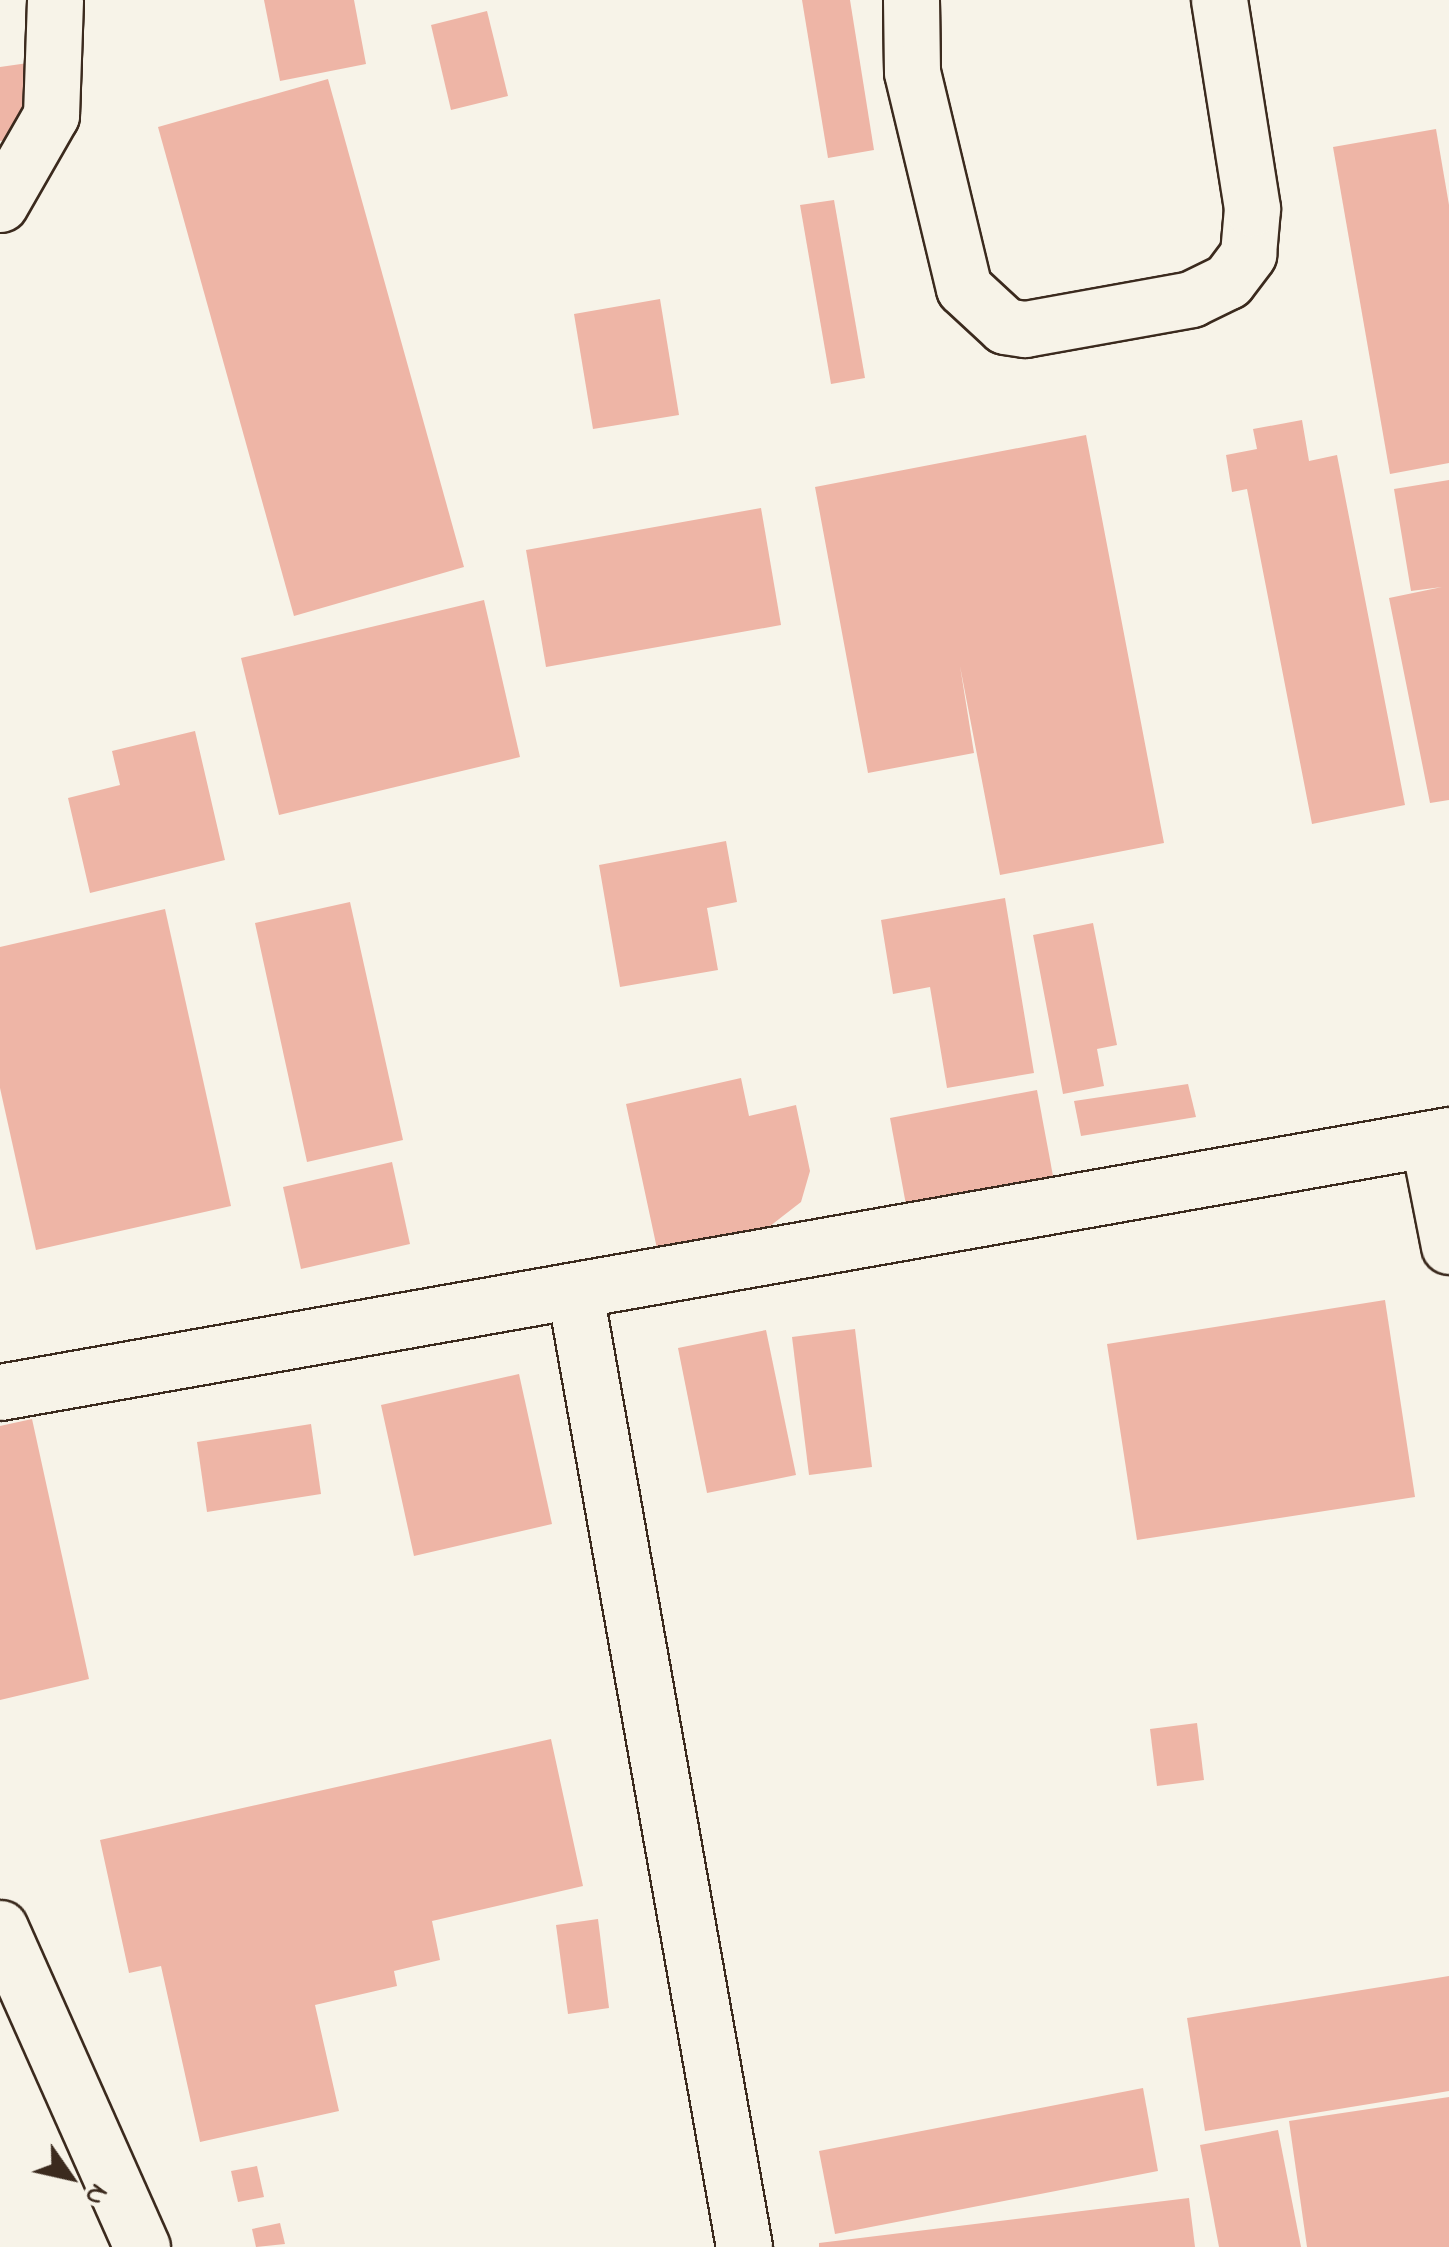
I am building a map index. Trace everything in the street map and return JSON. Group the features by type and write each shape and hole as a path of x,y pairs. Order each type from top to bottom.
{"street":[{"path":"0,204 51,115 55,0"},
{"path":"911,0 912,72 964,288 1004,326 1024,329 1191,299 1228,280 1248,254 1252,208 1219,0"},
{"path":"0,1392 1438,1137 1449,1246"},
{"path":"575,1293 744,2247"},
{"path":"0,1928 142,2247"}],"building":[{"path":"264,0 354,0 366,64 280,81"},
{"path":"802,0 850,0 874,150 828,158"},
{"path":"487,11 508,96 451,110 431,25"},
{"path":"28,63 38,136 0,141 0,67"},
{"path":"328,79 464,567 294,616 158,127"},
{"path":"1436,129 1449,205 1449,463 1390,474 1333,147"},
{"path":"834,200 865,378 831,384 800,205"},
{"path":"660,299 679,415 593,429 574,314"},
{"path":"1302,420 1309,461 1337,455 1405,805 1312,824 1247,489 1232,492 1226,455 1257,449 1253,429"},
{"path":"1086,435 1164,843 1000,875 960,666 974,753 868,773 815,487"},
{"path":"1449,480 1449,800 1430,803 1389,598 1442,587 1411,591 1394,489"},
{"path":"761,508 781,625 546,667 526,550"},
{"path":"484,600 520,757 279,815 241,658"},
{"path":"195,731 225,860 90,893 68,798 120,785 112,751"},
{"path":"726,841 737,902 707,908 718,970 620,987 599,865"},
{"path":"1005,898 1034,1073 947,1088 930,987 893,994 881,920"},
{"path":"350,902 403,1140 307,1162 255,923"},
{"path":"165,909 231,1206 36,1250 0,1088 0,947"},
{"path":"1093,923 1117,1045 1097,1049 1104,1086 1063,1094 1033,935"},
{"path":"741,1078 749,1116 796,1105 810,1171 801,1202 757,1236 659,1258 626,1104"},
{"path":"1188,1084 1196,1117 1081,1136 1074,1101"},
{"path":"1037,1090 1056,1192 909,1221 890,1118"},
{"path":"392,1162 410,1244 301,1269 283,1187"},
{"path":"1385,1300 1415,1497 1137,1540 1107,1344"},
{"path":"855,1329 872,1467 809,1475 792,1337"},
{"path":"766,1330 796,1475 707,1493 678,1348"},
{"path":"519,1374 552,1524 414,1556 381,1405"},
{"path":"32,1419 89,1679 0,1700 0,1426"},
{"path":"311,1424 321,1494 207,1512 197,1442"},
{"path":"1197,1723 1204,1780 1157,1786 1150,1729"},
{"path":"551,1739 583,1886 432,1921 440,1960 394,1971 397,1986 315,2005 339,2111 200,2142 161,1966 129,1973 100,1840"},
{"path":"598,1919 609,2008 568,2014 556,1925"},
{"path":"1449,1976 1449,2091 1205,2131 1187,2018"},
{"path":"1143,2088 1158,2171 835,2234 819,2151"},
{"path":"1449,2097 1449,2247 1307,2247 1289,2121"},
{"path":"1278,2130 1301,2247 1219,2247 1200,2145"},
{"path":"257,2166 264,2197 238,2202 231,2171"},
{"path":"1189,2198 1195,2247 819,2247 819,2243"},
{"path":"280,2223 285,2244 256,2247 252,2229"}]}
